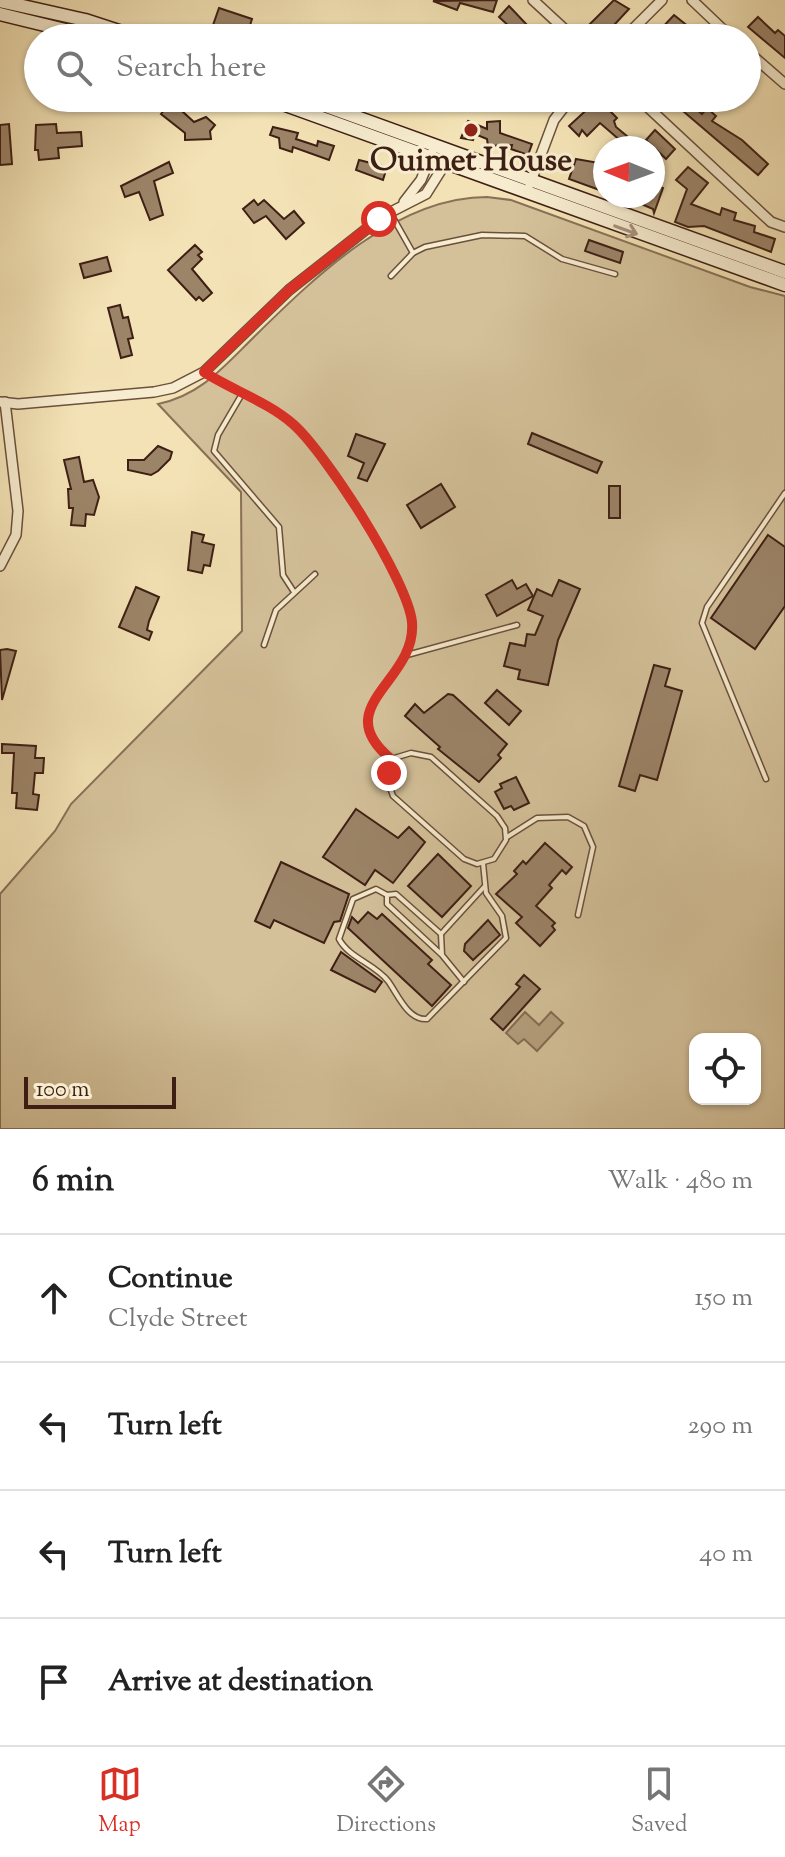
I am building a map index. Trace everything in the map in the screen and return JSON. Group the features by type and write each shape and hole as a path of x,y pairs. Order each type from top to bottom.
{"main road":[{"path":"0,1 97,24"},
{"path":"0,14 41,24"},
{"path":"309,112 433,152"},
{"path":"337,112 433,152 785,285"},
{"path":"528,187 785,272"}],"street":[{"path":"533,0 559,24"},
{"path":"638,24 662,0"},
{"path":"692,0 717,24"},
{"path":"761,63 785,84"},
{"path":"528,187 554,120 560,112"},
{"path":"654,112 782,226"},
{"path":"403,203 420,182 433,152"},
{"path":"0,566 16,535 18,511 2,402 154,392 173,388 204,372 289,290 390,212 426,194 449,158"}],"lane":[{"path":"390,212 413,253"},
{"path":"391,276 413,253 443,242 482,235 525,236 562,259 615,274"},
{"path":"204,372 294,425 341,486 407,601 412,621 407,655 367,715 366,728 372,742 391,759"},
{"path":"242,394 218,435 214,451 254,499 270,512 279,527 283,575 294,592"},
{"path":"766,779 702,623 707,607 785,493"},
{"path":"264,645 271,619 294,592 315,574"},
{"path":"407,655 517,625"},
{"path":"391,759 414,752 428,756 499,818 507,837"},
{"path":"391,759 388,782 393,796 464,859 483,863 499,855 507,837 537,818 568,817 584,826 593,847 578,915"},
{"path":"441,934 396,894 387,895 376,889 353,899 340,932 344,947 384,976 403,1003 420,1019 434,1013 507,934 497,906 484,887 483,863"},
{"path":"442,955 441,934 484,887"},
{"path":"387,895 387,904 442,955 464,982"}],"shaded area":[{"path":"487,197 511,200 750,287 785,296 785,1129 0,1129 0,894 55,831 71,804 242,631 241,492 158,404 188,394 200,386 332,265 390,225 454,200"},
{"path":"525,1012 539,1025 551,1012 563,1023 537,1051 524,1039 518,1044 506,1033"}],"building":[{"path":"497,0 493,12 460,3 457,10 433,1"},
{"path":"614,0 629,9 615,24 590,24"},
{"path":"509,6 526,24 507,24 499,17"},
{"path":"219,8 252,19 250,24 213,24"},
{"path":"674,15 685,24 666,24"},
{"path":"758,17 775,33 778,30 785,36 785,58 761,38 761,24 751,24"},
{"path":"183,112 194,122 206,117 215,125 210,131 211,139 185,140 185,133 161,114"},
{"path":"584,112 611,112 617,118 614,121 616,127 627,136 615,136 600,123 587,136 582,130 579,136 569,126"},
{"path":"684,112 712,112 716,116 712,121 742,140 768,164 758,175"},
{"path":"468,121 487,129 487,122 500,121 500,133 532,144 528,155 511,149 512,145 488,146 487,139 475,134 473,140 461,138"},
{"path":"9,124 12,164 0,165 0,125"},
{"path":"56,124 57,133 81,132 82,146 58,148 59,158 39,160 38,150 35,150 36,125"},
{"path":"273,127 298,133 296,139 317,146 318,141 334,146 329,160 293,147 292,152 280,148 279,138 270,135"},
{"path":"665,140 675,149 665,158"},
{"path":"576,159 593,162 593,188 569,179"},
{"path":"359,160 387,167 383,180 356,170"},
{"path":"169,162 173,173 154,181 163,215 150,220 139,192 125,197 121,186"},
{"path":"688,167 708,183 691,204 720,215 722,208 736,213 734,220 755,226 754,232 775,239 771,252 704,226 688,227 675,222 687,189 676,180"},
{"path":"254,200 258,205 264,200 284,219 294,211 304,223 286,239 266,216 254,223 243,209"},
{"path":"589,240 623,252 620,263 585,251"},
{"path":"195,245 202,252 198,255 202,259 192,269 212,293 203,301 199,297 196,300 168,270"},
{"path":"107,257 111,271 84,278 80,264"},
{"path":"120,305 123,318 128,317 133,338 128,339 132,355 121,358 108,308"},
{"path":"532,433 602,462 597,473 528,444"},
{"path":"356,434 385,444 367,481 358,478 364,463 348,456"},
{"path":"158,446 172,452 170,459 158,471 151,475 128,470 128,460 144,460"},
{"path":"79,457 84,482 93,480 99,497 94,515 86,514 85,526 71,525 73,508 69,508 68,489 71,489 64,460"},
{"path":"441,484 455,507 421,528 407,505"},
{"path":"609,486 620,486 620,518 609,518"},
{"path":"192,532 204,535 202,542 214,545 210,566 204,565 202,573 188,570"},
{"path":"768,535 785,547 785,606 755,649 711,618"},
{"path":"512,580 517,589 526,584 533,596 497,616 486,595"},
{"path":"559,580 580,589 558,640 548,685 518,679 520,670 504,666 510,643 525,646 527,634 535,635 543,616 528,610 537,589 552,596"},
{"path":"136,587 159,597 149,621 147,630 152,632 149,640 119,627"},
{"path":"0,650 16,651 2,700"},
{"path":"654,665 670,669 665,686 682,691 657,780 640,775 635,791 619,786"},
{"path":"497,690 521,711 509,725 485,703"},
{"path":"448,694 453,695 507,744 498,755 501,758 479,782 438,749 440,747 405,716 415,704 424,713"},
{"path":"2,744 36,746 35,758 44,758 43,773 35,773 33,794 39,795 37,810 16,808 17,793 12,793 14,753 2,753"},
{"path":"516,777 529,803 514,810 511,806 504,809 495,792 502,788 500,784"},
{"path":"356,809 398,838 409,827 425,842 393,883 375,870 365,885 323,857"},
{"path":"545,843 572,867 566,874 562,870 549,885 552,888 536,906 555,923 552,926 555,930 540,946 516,923 522,917 496,894 517,874 514,871 523,861 526,864"},
{"path":"438,854 471,886 442,917 408,886"},
{"path":"281,862 349,894 340,921 334,922 324,943 274,920 270,928 255,921"},
{"path":"368,912 377,919 382,914 432,960 428,964 451,985 432,1006 348,928 352,917 358,923"},
{"path":"488,920 500,935 473,960 464,951 465,944"},
{"path":"341,952 382,982 375,992 331,970"},
{"path":"524,975 540,989 503,1030 491,1019 520,987 516,984"}],"place":[{"name":"Ouimet House","path":"471,130"}],"route":[{"path":"379,219 289,290 204,372 294,425 341,486 407,601 412,621 407,655 375,699 366,722 372,742 391,759 389,773"}]}
